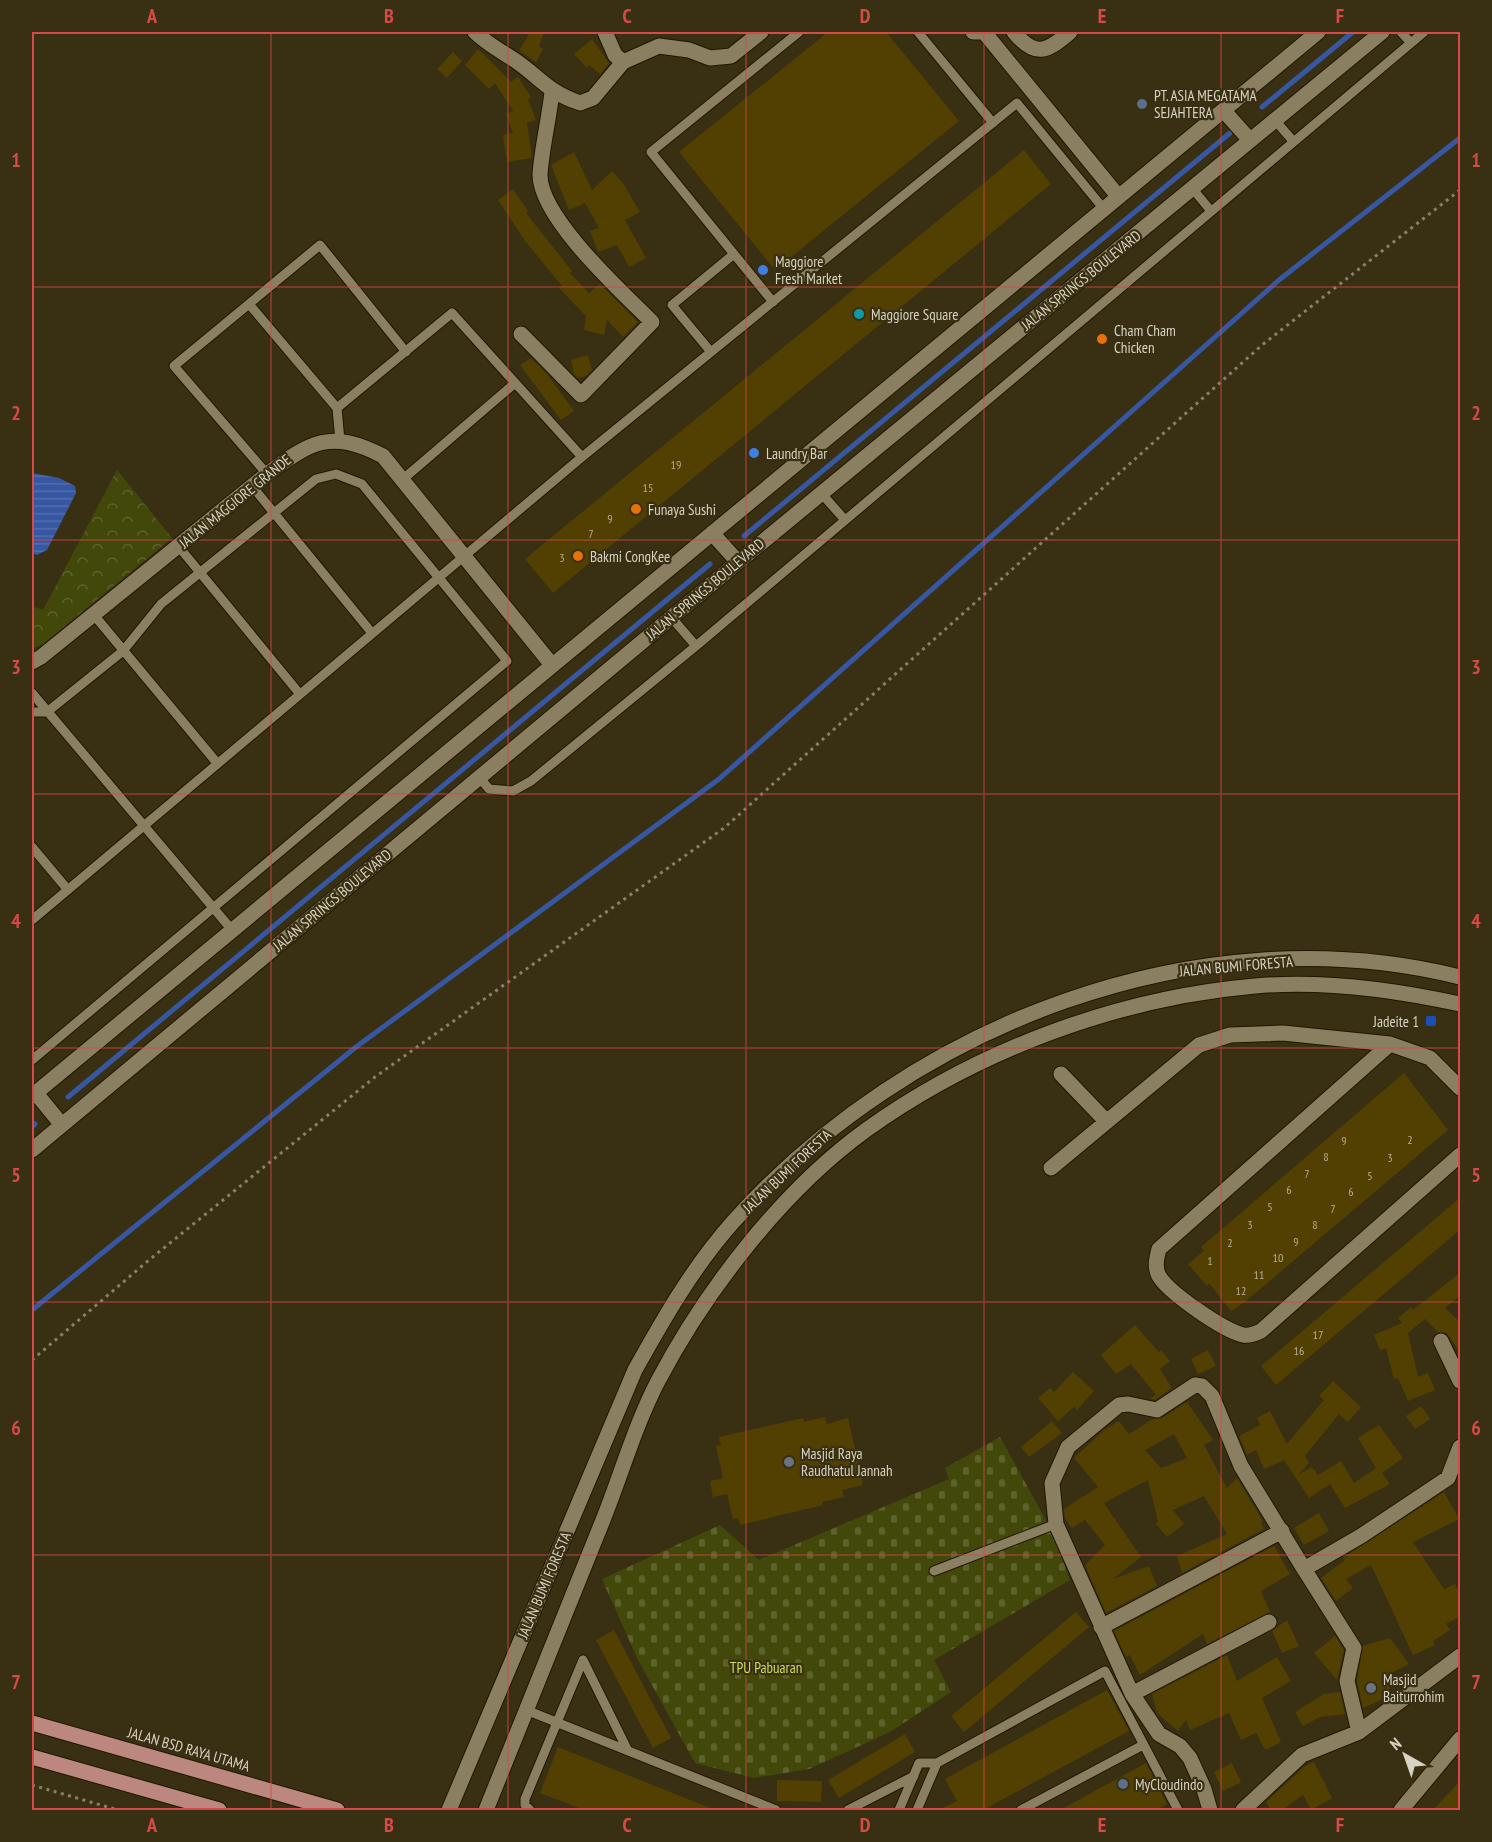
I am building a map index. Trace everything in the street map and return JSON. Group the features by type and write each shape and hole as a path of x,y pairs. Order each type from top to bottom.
{"main road":[{"path":"475,32 490,45 515,60 552,92 580,103 593,98 623,62 659,46 689,50 710,58 731,56 761,32"},
{"path":"605,32 615,55 623,62"},
{"path":"973,32 984,32 1118,196"},
{"path":"1014,32 1030,48 1041,50 1050,47 1070,32"},
{"path":"62,1125 34,1094 1318,32"},
{"name":"JALAN SPRINGS BOULEVARD","path":"32,1150 484,783 671,617 1249,139 1382,32"},
{"path":"521,334 581,395 652,322 590,260 545,195 540,175 552,92"},
{"path":"1224,111 1249,139"},
{"name":"JALAN MAGGIORE GRANDE","path":"32,662 300,449 328,440 356,442 383,456 552,665"},
{"path":"712,533 738,562"},
{"name":"JALAN BUMI FORESTA","path":"449,1810 635,1370 670,1307 718,1240 797,1158 842,1120 910,1073 987,1034 1090,992 1163,973 1254,961 1333,959 1409,966 1461,977"},
{"name":"JALAN BUMI FORESTA","path":"486,1810 658,1382 722,1279 764,1227 812,1176 863,1132 931,1087 1008,1050 1097,1016 1176,997 1258,986 1340,987 1413,994 1461,1004"},
{"path":"1051,1168 1105,1120 1199,1045 1230,1035 1283,1033 1390,1044 1430,1058 1461,1089"},
{"path":"1390,1044 1159,1249 1157,1274 1167,1286 1227,1329 1251,1335 1261,1331 1461,1155"},
{"path":"1061,1074 1105,1120"},
{"path":"1441,1341 1461,1381"},
{"path":"1209,1810 1204,1789 1190,1758 1180,1746 1159,1734 1132,1694 1056,1524 1052,1483 1068,1447 1119,1405 1128,1404 1157,1410 1199,1384 1212,1396 1241,1466 1354,1648 1347,1681 1359,1732"},
{"path":"1304,1569 1361,1536 1448,1478 1461,1447"},
{"path":"600,1452 626,1461"},
{"path":"1101,1626 1282,1531"},
{"path":"1132,1694 1269,1622"},
{"path":"1243,1810 1302,1755 1359,1732 1461,1656"},
{"name":"JALAN BSD RAYA UTAMA","path":"32,1723 337,1810"},
{"path":"1401,1810 1461,1739"},
{"path":"32,1757 219,1810"}],"lane":[{"path":"773,302 651,152 799,32"},
{"path":"918,32 993,123"},
{"path":"1401,32 1411,43"},
{"path":"484,783 513,790 531,782 696,646 1424,32"},
{"path":"32,920 582,457 1017,103 1103,208"},
{"path":"1274,119 1293,141"},
{"path":"1192,188 1211,211"},
{"path":"267,474 174,366 320,245 406,352"},
{"path":"711,352 672,305 734,254"},
{"path":"249,304 338,408 340,441"},
{"path":"338,408 452,313 582,457"},
{"path":"402,480 514,384"},
{"path":"32,712 47,712 123,651 161,604 316,479 336,474 362,484 507,661 32,1060"},
{"path":"252,486 372,633"},
{"path":"821,493 845,520"},
{"path":"179,547 299,693"},
{"path":"94,615 217,763"},
{"path":"671,617 696,646"},
{"path":"32,693 232,930"},
{"path":"32,847 68,890"},
{"path":"934,1572 1056,1524"},
{"path":"530,1810 525,1805 525,1799 583,1660 628,1751"},
{"path":"900,1810 919,1763 937,1763 1105,1671 1178,1810"},
{"path":"526,1710 776,1810"},
{"path":"1021,1810 1143,1745"},
{"path":"917,1810 937,1763"},
{"path":"848,1810 914,1776"}],"path":[{"path":"32,1360 149,1260 375,1077 724,828 1262,345 1461,189"},
{"path":"32,1785 118,1810"}],"green space":[{"path":"117,470 172,538 43,644 32,649 32,606 43,610"},
{"name":"TPU Pabuaran","path":"1000,1437 1053,1533 1070,1580 934,1660 951,1692 890,1732 809,1769 754,1778 695,1763 637,1658 602,1579 720,1525 759,1560 949,1479 945,1468"}],"water":[{"path":"32,473 59,478 75,486 76,493 47,550 37,555 32,553"}],"building":[{"path":"530,32 544,32 539,46 543,49 536,62 519,51"},
{"path":"828,32 886,32 959,121 775,270 679,152"},
{"path":"592,39 609,63 600,74 589,65 587,68 574,54"},
{"path":"478,49 511,82 518,77 531,97 528,99 536,120 527,123 532,158 507,162 503,135 513,133 506,114 513,111 495,83 489,89 465,65"},
{"path":"453,52 462,61 447,78 437,69"},
{"name":"Maggiore Square","path":"1024,150 1051,184 553,593 525,559"},
{"path":"574,152 592,190 612,171 623,183 640,212 625,220 646,258 629,267 617,245 598,252 590,231 599,228 585,203 569,210 551,165"},
{"path":"513,189 528,211 526,213 572,271 570,273 589,293 600,284 638,322 623,337 607,320 604,335 584,330 586,316 559,288 562,286 525,241 498,200"},
{"path":"588,355 592,370 586,376 578,378 574,374 571,360"},
{"path":"531,358 547,374 574,411 561,420 520,365"},
{"path":"1404,1073 1448,1130 1246,1301 1231,1311 1209,1283 1207,1286 1188,1264 1204,1251 1201,1247"},
{"path":"1461,1197 1461,1229 1276,1385 1261,1366"},
{"path":"1461,1272 1461,1295 1445,1308 1461,1323 1461,1354 1447,1333 1438,1332 1425,1319 1408,1333 1418,1377 1428,1373 1435,1390 1408,1401 1398,1378 1394,1379 1386,1348 1380,1350 1374,1335 1402,1323 1398,1318 1411,1307 1413,1310"},
{"path":"1135,1325 1170,1361 1160,1369 1172,1388 1155,1400 1150,1398 1156,1395 1131,1364 1116,1374 1101,1355"},
{"path":"1208,1350 1216,1366 1198,1374 1191,1359"},
{"path":"1073,1372 1094,1391 1077,1410 1074,1407 1058,1421 1038,1398 1050,1388 1054,1392"},
{"path":"1333,1381 1361,1407 1348,1422 1339,1414 1305,1456 1309,1463 1298,1475 1312,1467 1318,1475 1341,1461 1354,1483 1376,1468 1358,1438 1379,1425 1403,1458 1382,1473 1390,1484 1345,1508 1330,1484 1309,1498 1284,1460 1264,1469 1256,1450 1247,1455 1239,1436 1260,1425 1257,1418 1270,1411 1287,1444 1324,1400 1319,1396"},
{"path":"1187,1402 1213,1440 1204,1445 1227,1488 1237,1478 1263,1521 1261,1523 1264,1529 1182,1573 1177,1556 1227,1534 1204,1496 1173,1510 1184,1524 1167,1537 1156,1524 1158,1522 1148,1480 1104,1503 1141,1557 1113,1579 1149,1566 1157,1586 1106,1613 1085,1565 1105,1545 1085,1520 1072,1528 1065,1518 1064,1509 1098,1487 1074,1458 1104,1430 1119,1421 1129,1434 1153,1419 1162,1418","holes":["1174,1434 1187,1458 1161,1468 1145,1450"]},
{"path":"1421,1406 1430,1419 1415,1429 1406,1416"},
{"name":"Masjid Raya Raudhatul Jannah","path":"825,1417 827,1424 848,1418 863,1485 842,1490 844,1497 822,1502 823,1505 740,1525 738,1518 733,1519 727,1494 713,1497 710,1481 723,1478 716,1446 721,1445 719,1437 803,1418 804,1422"},
{"path":"1052,1421 1062,1433 1029,1457 1021,1447"},
{"path":"1444,1492 1459,1519 1413,1542 1444,1589 1455,1584 1461,1596 1461,1616 1446,1624 1450,1630 1433,1641 1435,1645 1413,1655 1371,1565 1346,1579 1353,1588 1336,1601 1321,1578 1345,1560 1343,1558"},
{"path":"1319,1513 1329,1531 1304,1545 1294,1528"},
{"path":"1274,1546 1290,1574 1261,1591 1270,1612 1207,1644 1203,1634 1140,1675 1130,1655 1126,1657 1114,1631"},
{"path":"1076,1612 1089,1627 964,1732 951,1716"},
{"path":"1287,1620 1299,1646 1282,1653 1272,1631"},
{"path":"614,1630 671,1738 653,1748 596,1640"},
{"path":"1335,1636 1344,1650 1337,1680 1314,1653"},
{"path":"1390,1638 1409,1664 1385,1676 1392,1695 1363,1708 1357,1681 1363,1646"},
{"path":"1227,1655 1237,1681 1277,1657 1291,1681 1262,1698 1281,1742 1265,1750 1256,1733 1241,1740 1229,1713 1190,1730 1186,1720 1178,1731 1157,1713 1152,1694"},
{"path":"1107,1690 1129,1731 983,1810 939,1810 957,1801 945,1779"},
{"path":"1340,1692 1345,1714 1320,1717 1303,1726 1295,1712 1324,1694"},
{"path":"905,1734 915,1752 839,1798 828,1780"},
{"path":"558,1747 715,1810 584,1810 540,1793"},
{"path":"1314,1762 1332,1798 1311,1810 1303,1795 1282,1810 1271,1810 1266,1802 1304,1767"},
{"path":"1146,1763 1167,1804 1156,1810 1060,1810"},
{"path":"1232,1763 1241,1782 1223,1791 1214,1772"},
{"path":"777,1780 822,1781 821,1802 777,1801"},
{"path":"1461,1780 1461,1810 1433,1810"}],"waterway":[{"path":"1262,107 1353,32"},
{"path":"744,536 1230,133"},
{"path":"32,1310 356,1047 719,779 1279,280 1460,138"},
{"path":"68,1097 710,564"},
{"path":"32,1127 35,1124"}],"place":[{"name":"PT. ASIA MEGATAMA SEJAHTERA","path":"1142,104"},
{"name":"Maggiore Fresh Market","path":"763,270"},
{"name":"Maggiore Square","path":"859,314"},
{"name":"Cham Cham Chicken","path":"1102,339"},
{"name":"Laundry Bar","path":"754,453"},
{"name":"Funaya Sushi","path":"636,509"},
{"name":"Bakmi CongKee","path":"578,556"},
{"name":"Jadeite 1","path":"1431,1021"},
{"name":"Masjid Raya Raudhatul Jannah","path":"789,1462"},
{"name":"Masjid Baiturrohim","path":"1371,1688"},
{"name":"MyCloudindo","path":"1123,1784"}]}
